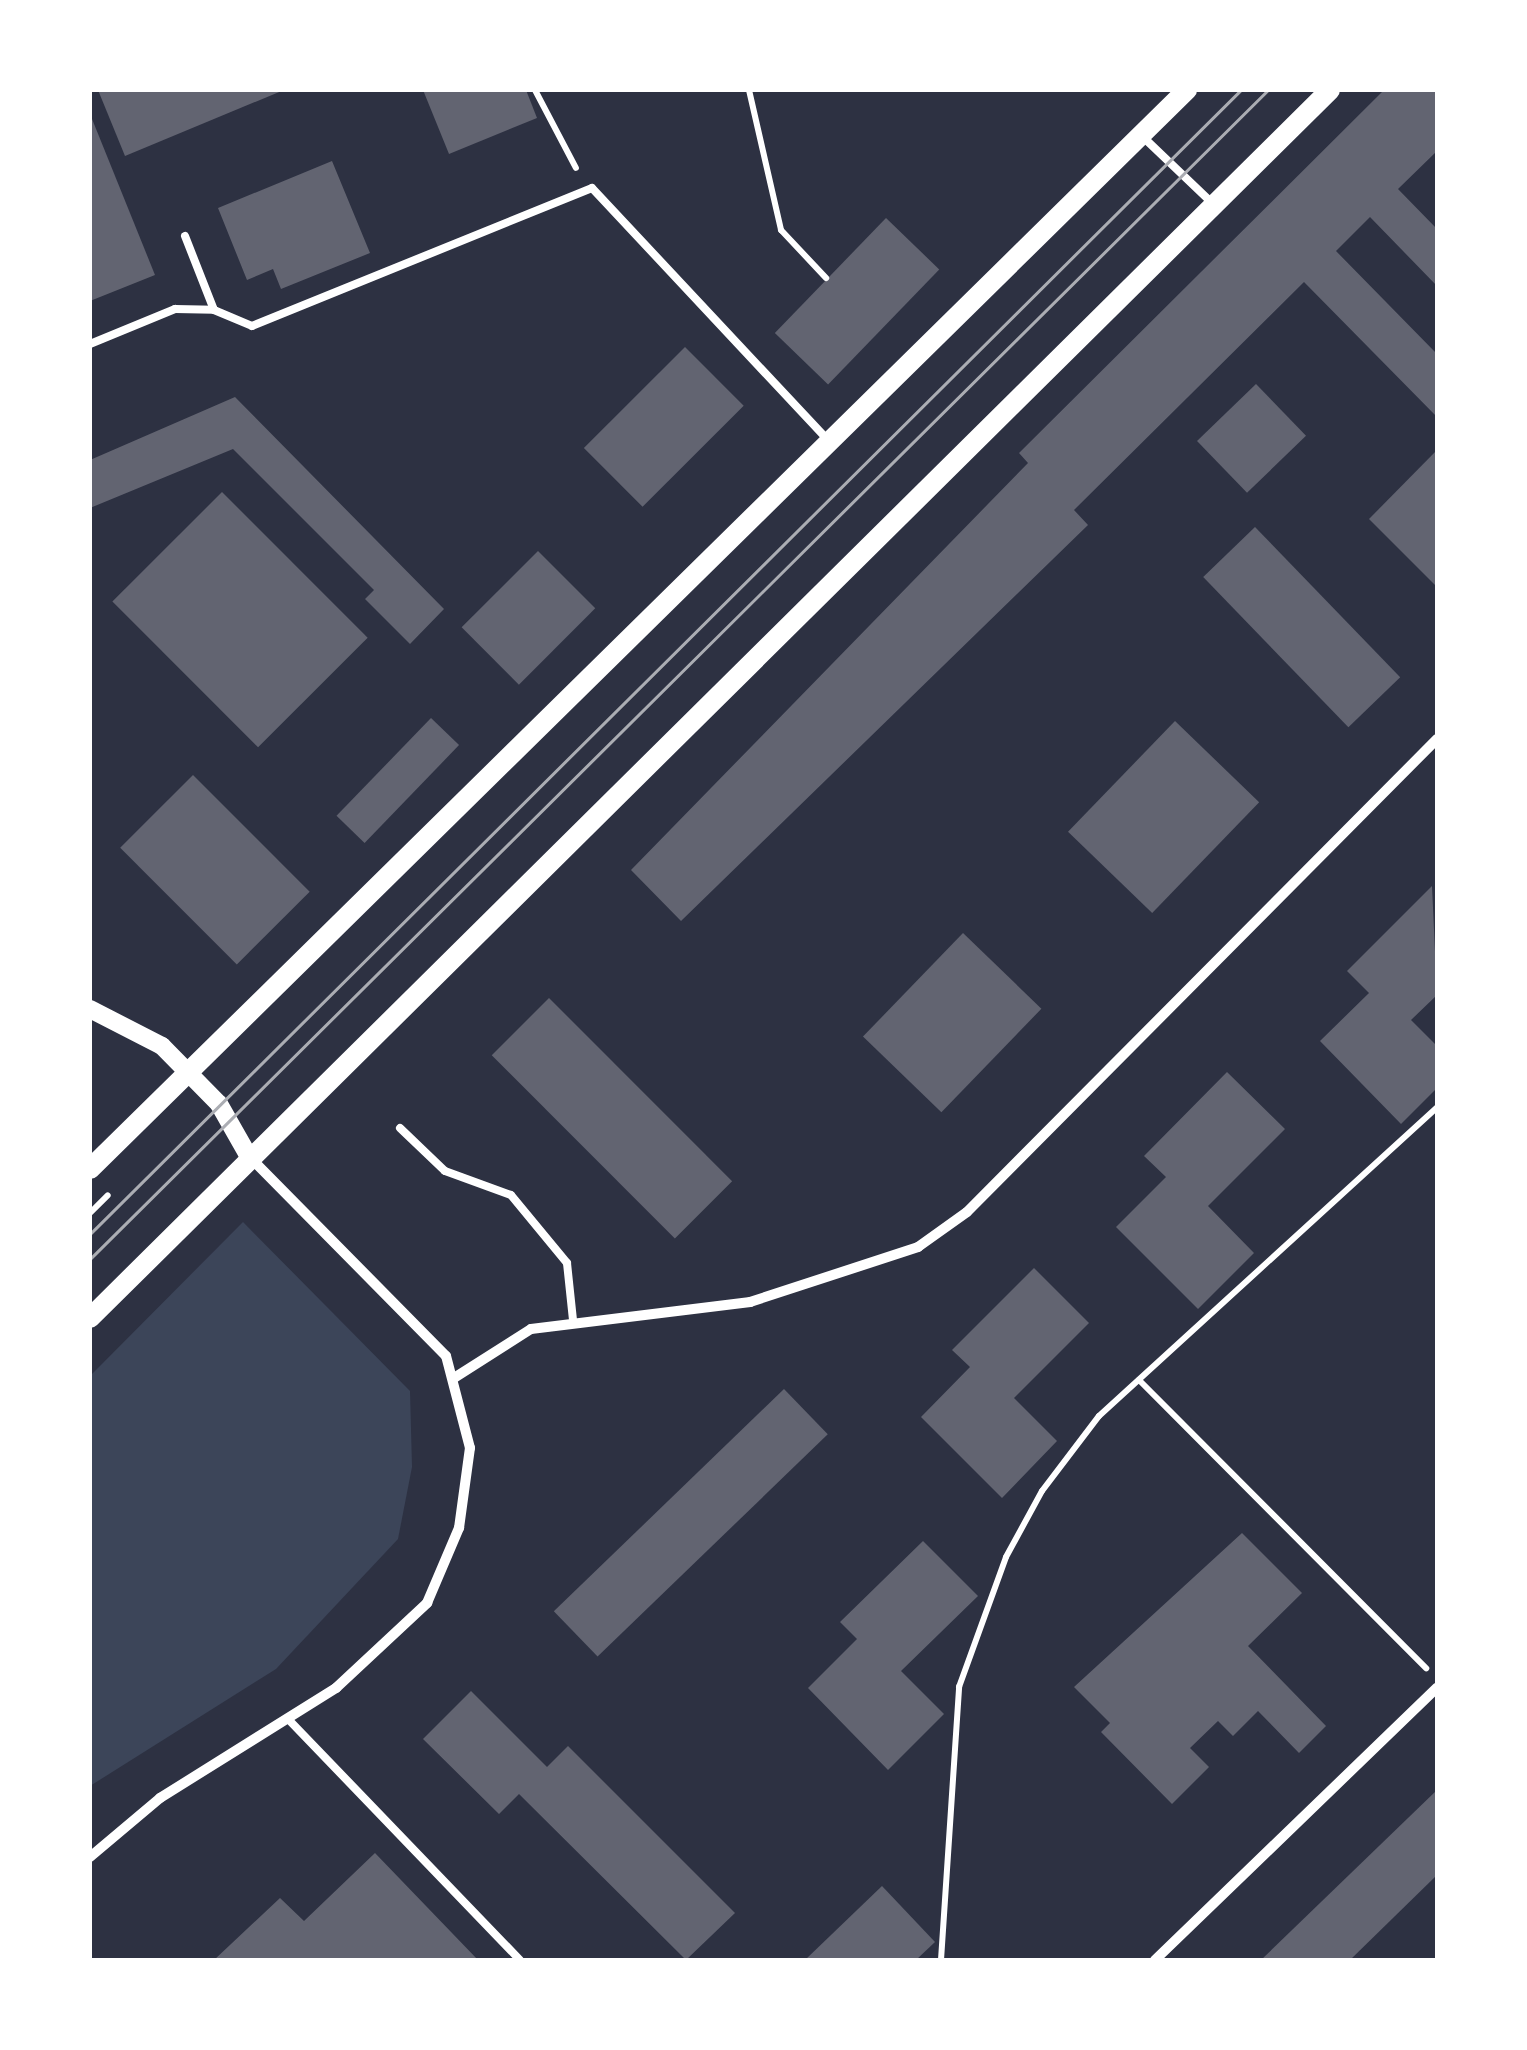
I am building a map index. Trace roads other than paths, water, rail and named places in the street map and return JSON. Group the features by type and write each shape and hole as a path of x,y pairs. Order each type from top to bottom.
{"main road":[{"path":"90,1169 833,445 1187,90"},
{"path":"90,1318 248,1155 1330,90"}],"street":[{"path":"454,1378 511,1338 572,1320 750,1302 918,1246 967,1212 1437,739"},
{"path":"90,1009 162,1046 231,1119 248,1155 430,1330 454,1378 470,1476 442,1578 336,1688 160,1798 90,1857"},
{"path":"1155,1960 1437,1688"}],"lane":[{"path":"1142,136 1214,205"},
{"path":"90,344 175,309 214,310 252,326 592,188 833,445"},
{"path":"185,236 214,310"},
{"path":"400,1128 445,1171 511,1195 568,1264 572,1320"},
{"path":"290,1720 520,1960"}],"tram line":[{"path":"90,1234 1241,90"},
{"path":"90,1259 1268,90"}]}
